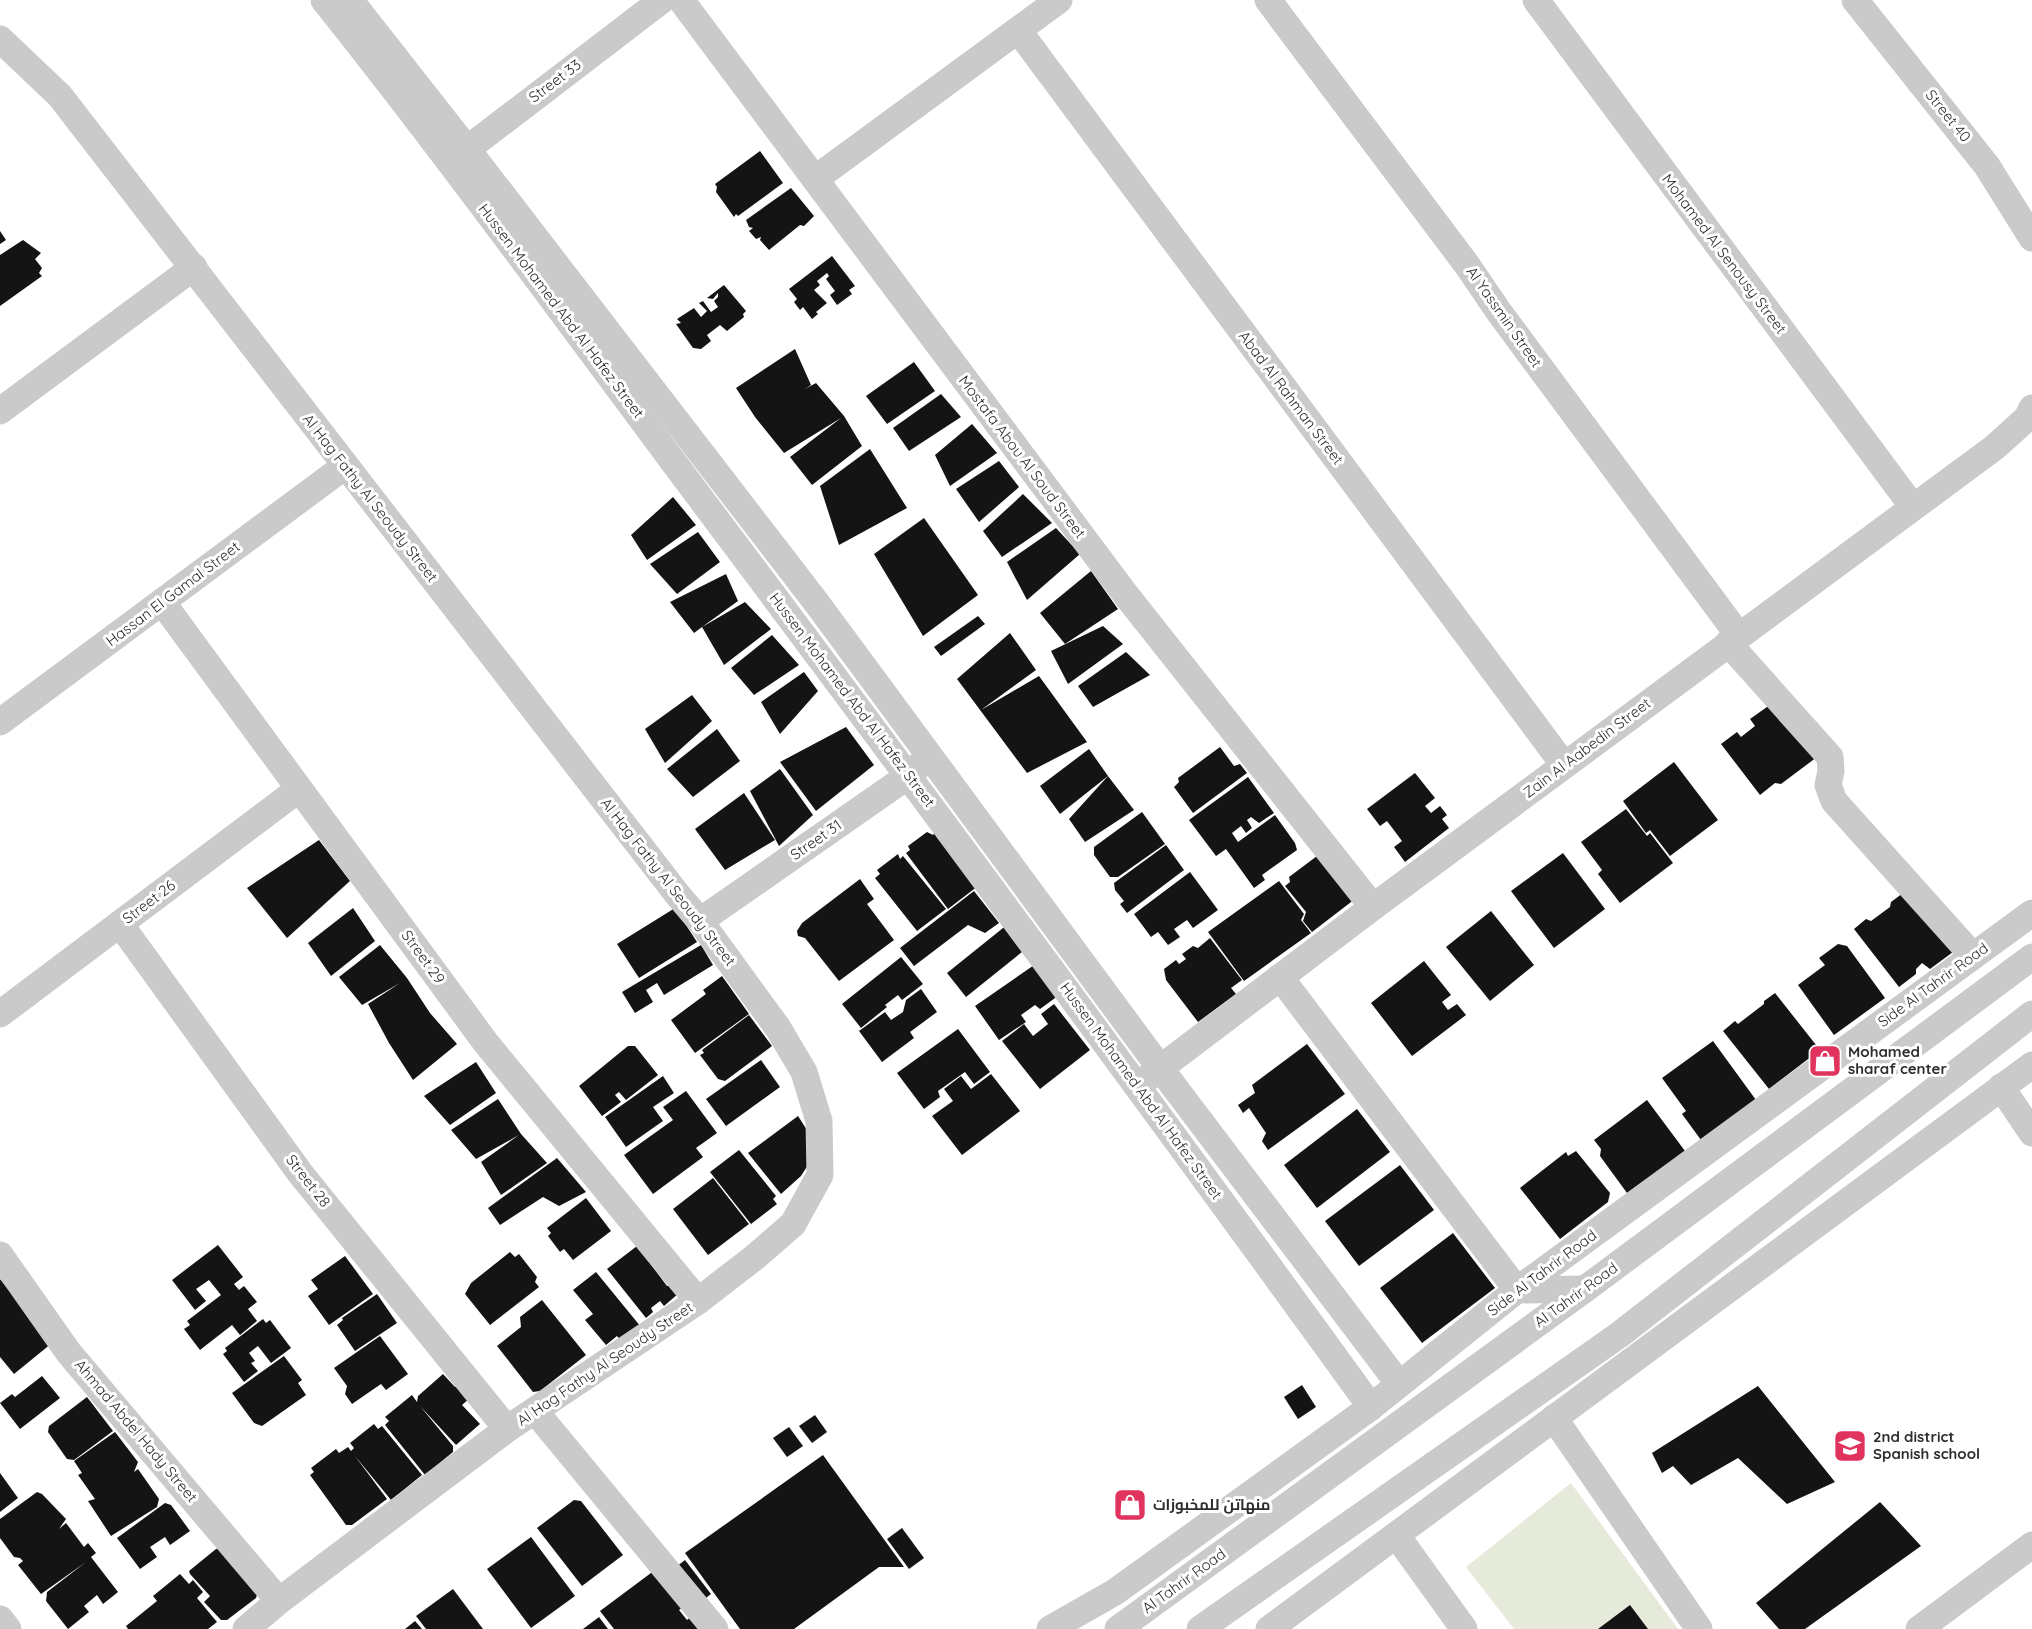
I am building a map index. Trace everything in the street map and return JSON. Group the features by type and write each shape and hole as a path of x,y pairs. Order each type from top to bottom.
{"street":[{"name":"Hussen Mohamed Abd Al Hafez Street","path":"324,0 458,156 816,602 1160,1068 1399,1384"},
{"name":"Hussen Mohamed Abd Al Hafez Street","path":"350,0 458,156 908,776 1138,1085 1371,1407"},
{"name":"Street 33","path":"458,156 662,0"},
{"name":"Mostafa Abou Al Soud Street","path":"681,0 1126,595 1373,906"},
{"path":"815,179 1059,0"},
{"name":"Al Yassmin Street","path":"1268,0 1467,264 1733,640 1830,757 1831,771 1828,785 1834,801 1973,956"},
{"name":"Mohamed Al Senousy Street","path":"1536,0 1913,507"},
{"name":"Street 40","path":"1855,0 1987,166 2032,238"},
{"name":"Abad Al Rahman Street","path":"1018,30 1564,765"},
{"name":"Al Hag Fathy Al Seoudy Street","path":"0,39 60,96 700,921 778,1028 804,1072 819,1121 820,1175 793,1224 698,1301 507,1430 279,1601 246,1629"},
{"path":"0,411 194,267"},
{"name":"Zain Al Aabedin Street","path":"1138,1085 1373,906 1995,447 2027,418 2032,408"},
{"name":"Hassan El Gamal Street","path":"0,722 345,466"},
{"name":"Street 29","path":"162,602 486,1043 698,1301"},
{"name":"Street 31","path":"700,921 908,776 930,757"},
{"name":"Street 26","path":"0,1014 299,789"},
{"name":"Side Al Tahrir Road","path":"1050,1629 1115,1592 1371,1407 1517,1290 2032,913"},
{"name":"Street 28","path":"120,924 300,1173 507,1430"},
{"name":"Al Tahrir Road","path":"1118,1629 1585,1289 2032,957"},
{"path":"1280,977 1517,1290 1585,1289"},
{"path":"1200,1629 1619,1335 2032,1014"},
{"path":"1269,1629 2032,1065"},
{"path":"2001,1087 2032,1133"},
{"name":"Ahmad Abdel Hady Street","path":"0,1255 69,1353 279,1601"},
{"path":"1606,1381 1619,1335"},
{"path":"535,1411 715,1629"},
{"path":"1554,1418 1699,1629"},
{"path":"1265,1522 1278,1474"},
{"path":"1396,1536 1464,1629"},
{"path":"1919,1629 2031,1549"},
{"path":"1240,1599 1325,1588"},
{"path":"0,1619 8,1629"}],"green space":[{"path":"1571,1483 1678,1629 1514,1629 1466,1567"}],"building":[{"path":"760,151 783,183 734,217 716,192 715,184"},
{"path":"791,188 814,216 804,226 800,225 769,250 760,240 761,237 756,239 749,231 753,228 749,227 746,220"},
{"path":"0,231 6,240 0,244"},
{"path":"23,240 41,253 35,259 42,268 39,273 42,276 0,306 0,255"},
{"path":"832,256 855,286 849,290 852,294 837,305 830,295 835,291 826,279 829,276 827,273 817,281 820,285 814,290 827,303 816,312 818,314 812,319 803,307 800,310 794,302 797,299 789,289"},
{"path":"724,285 746,311 743,314 744,317 727,331 720,325 707,335 711,341 701,349 693,348 676,324 681,323 677,319 694,308 701,317 707,311 699,303 703,301 711,312 718,307 714,301 718,293 713,299 707,298"},
{"path":"795,349 811,385 805,389 816,383 844,416 862,446 812,485 790,457 841,418 784,453 755,417 736,388"},
{"path":"914,362 935,391 887,424 866,396"},
{"path":"941,394 961,417 909,451 893,428"},
{"path":"972,424 997,453 950,486 935,455"},
{"path":"870,449 907,508 839,545 820,486"},
{"path":"999,461 1019,487 979,522 956,489"},
{"path":"1023,494 1052,523 1002,557 983,531"},
{"path":"673,497 696,525 647,560 631,535"},
{"path":"924,518 978,595 923,636 874,554"},
{"path":"1056,528 1080,554 1027,600 1007,562"},
{"path":"698,532 720,562 677,594 650,564"},
{"path":"1091,571 1118,609 1065,644 1040,613"},
{"path":"726,574 738,601 694,633 670,602"},
{"path":"745,602 771,629 724,665 702,627"},
{"path":"978,616 985,624 941,656 934,647"},
{"path":"1103,626 1123,644 1068,684 1051,651"},
{"path":"1010,633 1036,670 981,710 1039,676 1087,742 1027,773 957,679"},
{"path":"772,635 799,665 754,695 731,668"},
{"path":"1126,652 1150,675 1093,707 1078,686"},
{"path":"804,672 818,691 780,734 761,702"},
{"path":"692,695 712,721 665,763 645,729"},
{"path":"1774,702 1817,757 1781,784 1775,783 1760,795 1721,744 1737,732 1741,737 1755,726 1750,719"},
{"path":"846,727 874,765 816,811 780,762"},
{"path":"717,729 740,761 693,797 667,769"},
{"path":"1220,747 1234,766 1240,764 1247,773 1193,813 1174,787 1179,782 1178,778"},
{"path":"1089,749 1108,776 1060,814 1040,786"},
{"path":"1674,762 1718,820 1670,856 1650,830 1646,833 1623,801"},
{"path":"780,769 813,815 779,846 750,791"},
{"path":"1415,773 1435,798 1425,806 1431,813 1440,806 1447,815 1442,819 1449,828 1405,862 1394,847 1402,841 1387,821 1380,826 1367,809"},
{"path":"1108,776 1134,810 1085,842 1069,819"},
{"path":"1248,777 1274,813 1259,823 1251,817 1247,820 1252,828 1246,833 1241,826 1232,833 1238,842 1275,815 1295,843 1297,850 1262,875 1265,880 1254,888 1226,849 1216,856 1189,820"},
{"path":"744,793 775,840 725,870 695,829"},
{"path":"1626,809 1647,836 1650,833 1673,863 1620,903 1598,874 1602,870 1581,842"},
{"path":"1142,812 1165,844 1118,877 1110,877 1094,855 1094,847"},
{"path":"936,831 978,886 948,909 906,853 910,850 908,846 927,832 933,835"},
{"path":"319,840 350,881 287,938 247,888"},
{"path":"1166,845 1184,870 1127,913 1120,904 1124,901 1115,890 1114,883"},
{"path":"1321,853 1355,899 1312,932 1303,921 1306,912 1285,886 1290,882 1289,877"},
{"path":"1563,853 1605,909 1554,948 1511,891"},
{"path":"898,854 900,859 903,856 946,909 917,931 875,878 880,874 877,870"},
{"path":"1190,872 1218,910 1193,928 1187,920 1174,929 1180,937 1168,945 1158,932 1151,937 1134,914"},
{"path":"860,879 874,899 867,904 894,940 839,981 805,938 798,936 797,931 802,923"},
{"path":"1279,881 1304,914 1301,920 1311,933 1244,981 1208,932"},
{"path":"1907,890 1953,952 1930,969 1922,963 1916,969 1916,974 1899,987 1854,929 1866,919 1871,921"},
{"path":"974,891 999,923 985,933 968,925 914,966 900,948"},
{"path":"353,908 375,941 331,976 308,943"},
{"path":"675,908 697,942 639,978 617,944"},
{"path":"1491,911 1534,965 1490,1001 1446,947"},
{"path":"1008,924 1027,948 966,997 947,973"},
{"path":"1210,938 1242,980 1231,988 1236,994 1198,1022 1166,980 1164,969 1176,960 1179,964 1186,959 1182,954 1193,946 1198,948"},
{"path":"1838,944 1847,946 1885,998 1834,1035 1798,985 1825,965 1819,958"},
{"path":"380,945 407,978 430,1013 457,1044 413,1080 389,1043 368,1004 400,983 362,1005 339,977"},
{"path":"701,945 713,965 664,995 657,983 646,990 653,1002 635,1013 622,992"},
{"path":"901,957 923,984 902,1000 898,995 861,1028 842,1004"},
{"path":"1040,961 1062,993 1040,1009 1035,1005 1021,1015 1026,1022 999,1040 975,1006"},
{"path":"1424,961 1451,995 1442,1002 1448,1010 1457,1004 1466,1015 1412,1056 1371,1003"},
{"path":"722,976 749,1014 695,1053 671,1020 706,994 703,990"},
{"path":"921,989 937,1012 910,1032 914,1038 882,1062 859,1031 885,1012 891,1020 903,1012 906,1000"},
{"path":"1775,993 1820,1050 1769,1089 1723,1031 1735,1021 1738,1024"},
{"path":"1054,1004 1090,1050 1040,1089 1002,1041 1024,1024 1033,1036 1048,1024 1041,1014"},
{"path":"749,1015 772,1046 725,1081 718,1079 700,1055 704,1053 702,1050"},
{"path":"958,1029 990,1072 974,1084 965,1072 938,1091 940,1097 924,1109 897,1073"},
{"path":"1713,1041 1756,1100 1701,1140 1682,1114 1686,1111 1662,1078"},
{"path":"1307,1044 1345,1094 1268,1150 1262,1141 1266,1133 1249,1108 1243,1113 1238,1105 1255,1093 1252,1085"},
{"path":"628,1046 635,1046 658,1075 626,1100 619,1092 615,1095 621,1102 602,1116 579,1086"},
{"path":"761,1060 780,1087 726,1126 706,1099"},
{"path":"476,1062 496,1093 450,1125 424,1096"},
{"path":"991,1074 1020,1111 962,1155 932,1116 953,1101 944,1089 961,1076 971,1089"},
{"path":"663,1076 674,1093 653,1107 663,1121 626,1147 605,1117"},
{"path":"686,1091 717,1133 696,1148 703,1157 653,1194 624,1155 673,1120 663,1107"},
{"path":"498,1099 521,1134 547,1163 501,1195 481,1162 519,1135 476,1159 451,1130"},
{"path":"1647,1100 1685,1151 1627,1193 1600,1156 1601,1149 1594,1140"},
{"path":"1357,1109 1390,1152 1317,1208 1284,1165"},
{"path":"798,1116 807,1130 808,1165 801,1176 781,1194 748,1153"},
{"path":"739,1150 776,1196 773,1199 777,1204 751,1224 710,1172"},
{"path":"1576,1151 1610,1193 1608,1202 1560,1239 1520,1188 1566,1152 1568,1156"},
{"path":"557,1158 586,1192 559,1206 543,1197 500,1225 488,1208"},
{"path":"1400,1165 1434,1210 1359,1266 1325,1221"},
{"path":"713,1178 749,1224 708,1255 673,1209"},
{"path":"586,1198 611,1231 573,1260 564,1249 560,1252 548,1236 551,1233 547,1228"},
{"path":"1453,1233 1495,1288 1422,1343 1380,1288"},
{"path":"218,1245 243,1277 234,1284 239,1290 244,1286 257,1302 248,1309 257,1321 240,1335 232,1325 200,1350 184,1329 190,1325 187,1321 221,1295 209,1280 196,1289 206,1301 195,1310 172,1280"},
{"path":"637,1246 667,1286 673,1285 679,1293 664,1306 660,1301 651,1308 653,1312 646,1318 607,1269"},
{"path":"510,1252 515,1257 519,1254 537,1277 535,1282 539,1287 490,1325 465,1294 471,1283"},
{"path":"345,1256 373,1294 329,1325 308,1296 318,1289 311,1280"},
{"path":"596,1272 641,1327 622,1342 617,1336 606,1345 585,1320 593,1314 573,1290"},
{"path":"0,1279 52,1343 14,1374 0,1357"},
{"path":"377,1294 397,1323 355,1351 337,1325 343,1320 342,1318"},
{"path":"542,1300 586,1355 540,1391 533,1392 497,1346 521,1327 520,1317"},
{"path":"263,1319 266,1323 270,1320 291,1348 271,1363 258,1346 249,1353 255,1361 251,1363 258,1371 244,1382 223,1354 227,1351 225,1348"},
{"path":"380,1336 408,1374 386,1390 381,1384 352,1404 345,1394 347,1386 334,1368"},
{"path":"284,1356 302,1380 298,1383 306,1395 262,1426 254,1423 232,1393"},
{"path":"443,1374 455,1387 458,1384 470,1398 462,1405 480,1424 456,1445 420,1406 453,1446 453,1452 425,1475 385,1425 389,1421 385,1417 412,1395 417,1402 418,1396"},
{"path":"42,1376 60,1398 20,1429 0,1403 12,1394 15,1397"},
{"path":"1302,1385 1316,1407 1298,1419 1284,1397"},
{"path":"1758,1386 1835,1482 1787,1504 1738,1458 1691,1485 1673,1466 1662,1473 1652,1453"},
{"path":"87,1397 113,1431 74,1460 67,1459 48,1432 49,1426"},
{"path":"815,1415 827,1432 812,1443 799,1426"},
{"path":"374,1424 378,1429 382,1426 422,1475 391,1500 355,1456 387,1499 352,1525 346,1525 310,1475 314,1472 311,1468 336,1449 339,1453 348,1447 351,1451 354,1448 350,1443"},
{"path":"789,1427 803,1446 787,1457 773,1438"},
{"path":"115,1432 138,1462 134,1472 138,1469 159,1499 157,1507 111,1536 88,1501 95,1499 78,1475 82,1473 74,1461"},
{"path":"823,1455 904,1567 879,1567 794,1629 740,1629 685,1553"},
{"path":"0,1473 18,1498 0,1512"},
{"path":"37,1492 42,1494 66,1519 59,1529 66,1523 84,1547 88,1543 96,1553 91,1557 118,1592 103,1604 97,1595 84,1606 89,1612 68,1629 46,1601 47,1592 86,1562 41,1594 18,1565 23,1561 14,1557 0,1538 0,1519"},
{"path":"574,1500 581,1501 623,1555 582,1586 537,1528"},
{"path":"1880,1502 1921,1546 1805,1629 1779,1629 1756,1603"},
{"path":"165,1503 171,1505 190,1531 170,1545 165,1537 150,1547 157,1557 140,1569 117,1538"},
{"path":"902,1528 924,1558 909,1569 887,1539"},
{"path":"531,1537 575,1596 531,1628 487,1569"},
{"path":"222,1548 258,1591 256,1598 227,1620 221,1620 204,1602 210,1596 189,1571 216,1549"},
{"path":"685,1560 711,1594 702,1601 676,1567"},
{"path":"659,1567 687,1604 679,1610 687,1620 692,1616 702,1629 614,1629 600,1611"},
{"path":"180,1574 189,1584 193,1580 203,1592 197,1598 217,1622 208,1629 128,1629 126,1626 157,1601 153,1596"},
{"path":"453,1589 483,1629 426,1629 416,1616"},
{"path":"1630,1605 1648,1629 1598,1629"},
{"path":"599,1617 608,1629 583,1629"},
{"path":"415,1621 422,1629 405,1629"}],"place":[{"name":"Mohamed sharaf center","path":"1825,1061"},
{"name":"2nd district Spanish school","path":"1850,1446"},
{"name":"منهاتن للمخبوزات","path":"1130,1505"}]}
